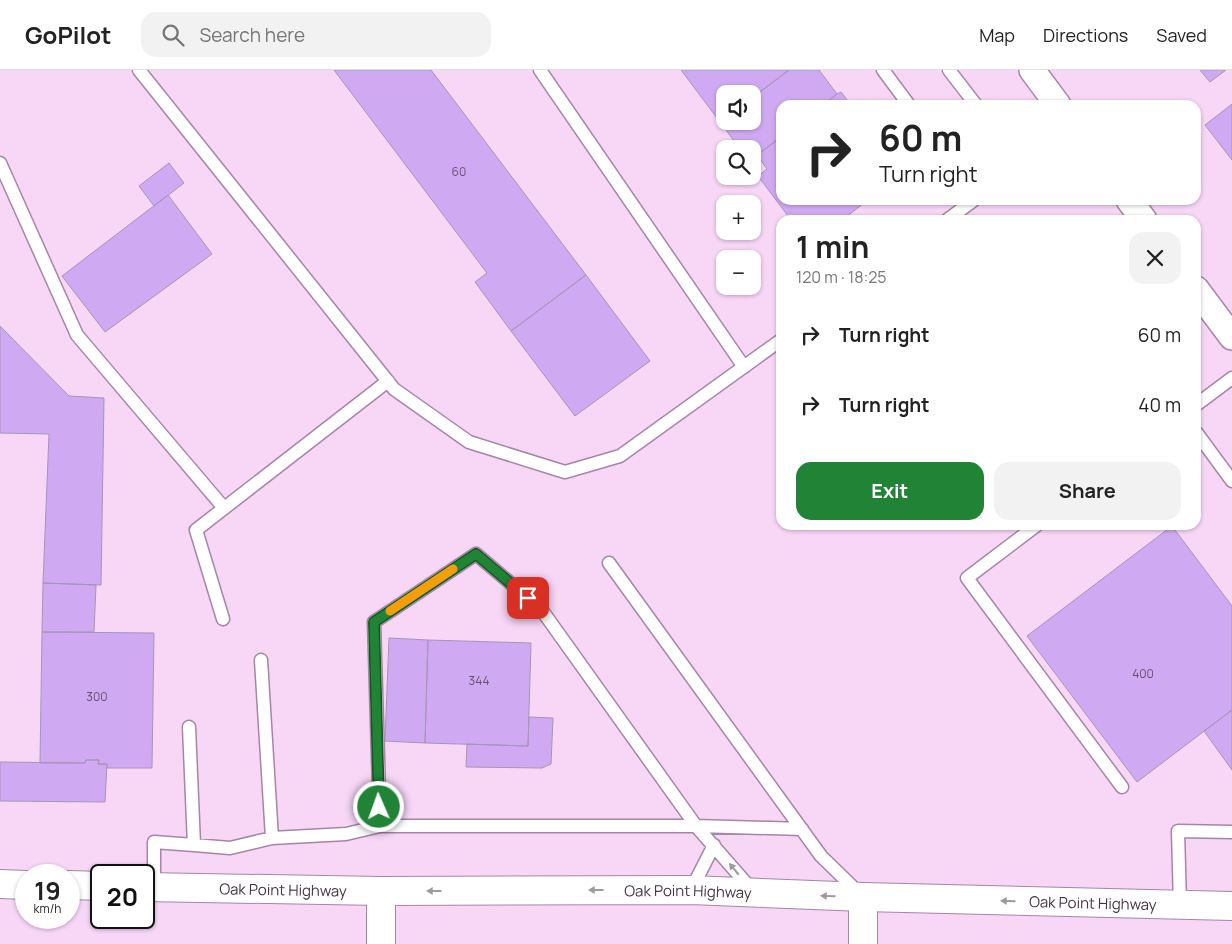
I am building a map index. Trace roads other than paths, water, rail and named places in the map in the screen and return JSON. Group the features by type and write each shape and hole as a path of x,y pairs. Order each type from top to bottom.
{"main road":[{"path":"0,884 15,885"},
{"name":"Oak Point Highway","path":"155,887 381,891 691,890 863,897 1232,906"},
{"path":"381,891 381,944"},
{"path":"863,897 863,944"}],"street":[{"path":"1032,70 1054,100"},
{"path":"1201,296 1232,337"}],"lane":[{"path":"140,70 394,389 469,442 565,472 620,456 776,344"},
{"path":"540,70 744,367"},
{"path":"883,70 905,100"},
{"path":"949,70 972,100"},
{"path":"0,163 77,335 224,508"},
{"path":"953,215 967,205"},
{"path":"1201,401 1232,378"},
{"path":"223,619 196,530 388,381"},
{"path":"1201,439 1232,481"},
{"path":"1030,530 967,578 1122,787"},
{"path":"380,826 374,622 476,554 541,608 696,826 754,893"},
{"path":"609,563 821,856 863,897"},
{"path":"261,660 272,838"},
{"path":"189,727 194,845"},
{"path":"152,864 154,842 230,848 272,838 346,834 380,826 696,826 802,829"},
{"path":"1180,905 1178,831 1232,832"},
{"path":"691,890 714,845"}]}
